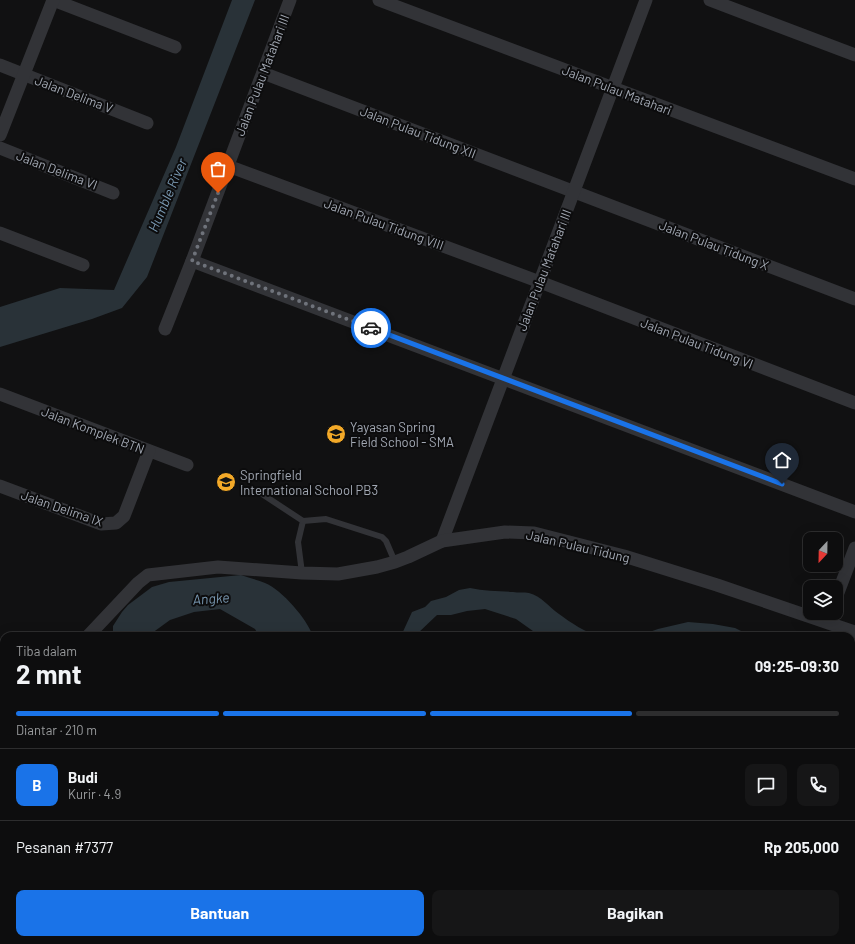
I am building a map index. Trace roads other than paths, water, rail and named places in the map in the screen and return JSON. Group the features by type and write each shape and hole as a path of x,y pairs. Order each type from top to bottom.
{"street":[{"path":"0,135 53,0 174,47"},
{"name":"Jalan Pulau Matahari III","path":"165,329 290,0"},
{"name":"Jalan Pulau Matahari","path":"378,0 855,179"},
{"name":"Jalan Pulau Matahari III","path":"442,541 646,0"},
{"path":"710,0 855,55"},
{"name":"Jalan Delima V","path":"0,65 147,123"},
{"name":"Jalan Pulau Tidung XII","path":"263,74 574,191"},
{"name":"Jalan Delima VI","path":"0,148 113,192"},
{"name":"Jalan Pulau Tidung VIII","path":"228,166 540,282"},
{"name":"Jalan Pulau Tidung X","path":"574,191 855,299"},
{"path":"0,233 83,265"},
{"path":"192,261 855,512"},
{"name":"Jalan Pulau Tidung VI","path":"540,282 855,403"},
{"name":"Jalan Komplek BTN","path":"0,394 187,465"},
{"name":"Jalan Delima IX","path":"0,486 101,524 116,523 124,516 149,451"},
{"name":"Jalan Pulau Tidung","path":"92,632 138,583 148,575 218,567 338,574 395,562 442,541 505,532 534,533 616,554 803,610"},
{"path":"843,580 855,548"},
{"name":"Jalan Pulau Tidung","path":"833,620 855,632"}],"lane":[{"path":"262,494 303,521 326,519 382,537 386,541 395,562"},
{"path":"302,573 298,542 303,521"}],"water":[{"name":"Humble River","path":"232,0 255,0 147,277 122,308 92,319 0,347 0,307 60,288 114,290 176,147"},
{"name":"Angke","path":"241,575 265,583 286,598 300,614 311,632 257,632 255,629 220,609 194,612 170,620 154,632 113,632 113,626 128,605 152,587 169,582"},
{"path":"470,588 533,594 573,624 589,632 534,632 516,619 485,609 451,615 437,615 419,632 403,632 412,612 425,607 431,601 446,597 459,590"},
{"path":"688,622 735,628 743,632 649,632"}],"place":[{"name":"Yayasan Spring Field School - SMA","path":"336,434"},
{"name":"Springfield International School PB3","path":"226,482"}]}
